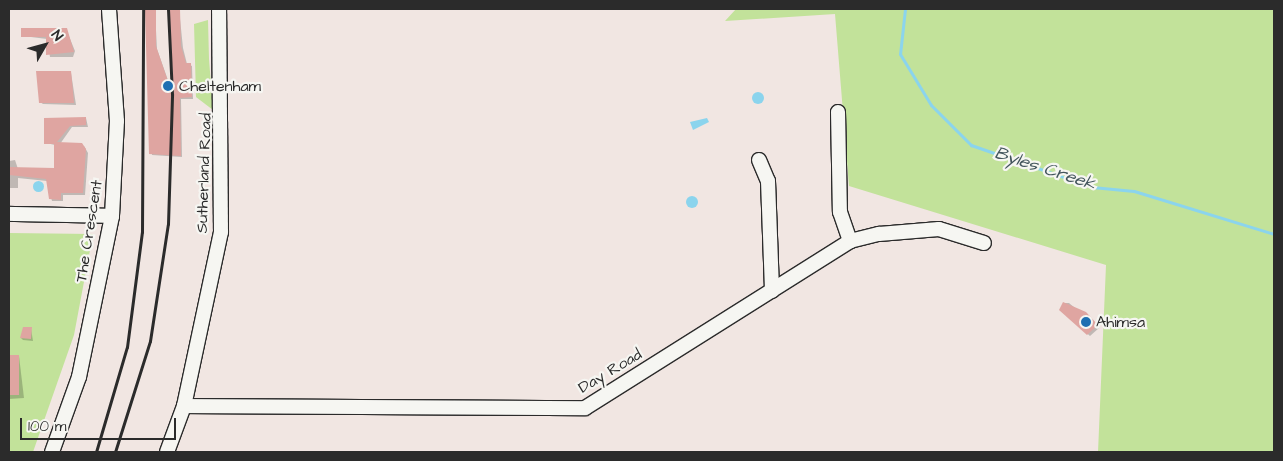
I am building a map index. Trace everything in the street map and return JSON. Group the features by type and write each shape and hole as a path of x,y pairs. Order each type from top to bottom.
{"street":[{"name":"The Crescent","path":"52,452 79,377 112,216 116,121 109,9"},
{"name":"Sutherland Road","path":"167,452 184,406 222,232 219,9"},
{"path":"838,112 840,212 850,241"},
{"path":"759,160 768,181 772,291"},
{"path":"9,214 112,216"},
{"name":"Day Road","path":"184,406 585,408 850,241 879,234 939,230 984,243"}],"green space":[{"path":"736,9 1274,9 1274,452 1098,452 1106,265 849,186 835,14 725,21"},
{"path":"208,20 213,110 196,97 194,24"},
{"path":"9,233 93,234 74,335 33,452 9,452"}],"water":[{"path":"756,92 760,92 764,98 760,104 756,104 752,100 752,96"},
{"path":"707,118 709,122 693,130 690,122"},
{"path":"38,180 44,186 38,192 32,186"},
{"path":"692,196 698,202 692,208 686,202"}],"building":[{"path":"156,9 156,46 174,99 169,9 180,9 181,46 186,63 191,63 192,97 180,98 181,156 149,154 145,10"},
{"path":"21,28 67,28 74,52 46,55 46,37 21,37"},
{"path":"36,71 71,71 74,103 39,103"},
{"path":"86,117 86,125 70,126 57,142 82,143 86,149 83,193 61,193 61,200 49,199 46,179 9,175 9,167 54,168 54,144 44,144 44,118"},
{"path":"1063,302 1086,312 1098,325 1087,335 1059,310"},
{"path":"23,327 32,327 31,339 20,338"},
{"path":"9,355 19,355 19,395 9,395"}],"waterway":[{"name":"Byles Creek","path":"905,9 900,54 931,105 971,145 1092,187 1134,191 1274,234"}],"railway":[{"path":"96,452 127,347 142,232 143,9"},
{"path":"115,452 150,341 168,224 172,94 168,9"}],"place":[{"name":"Cheltenham","path":"168,86"},
{"name":"Ahimsa","path":"1086,322"}]}
